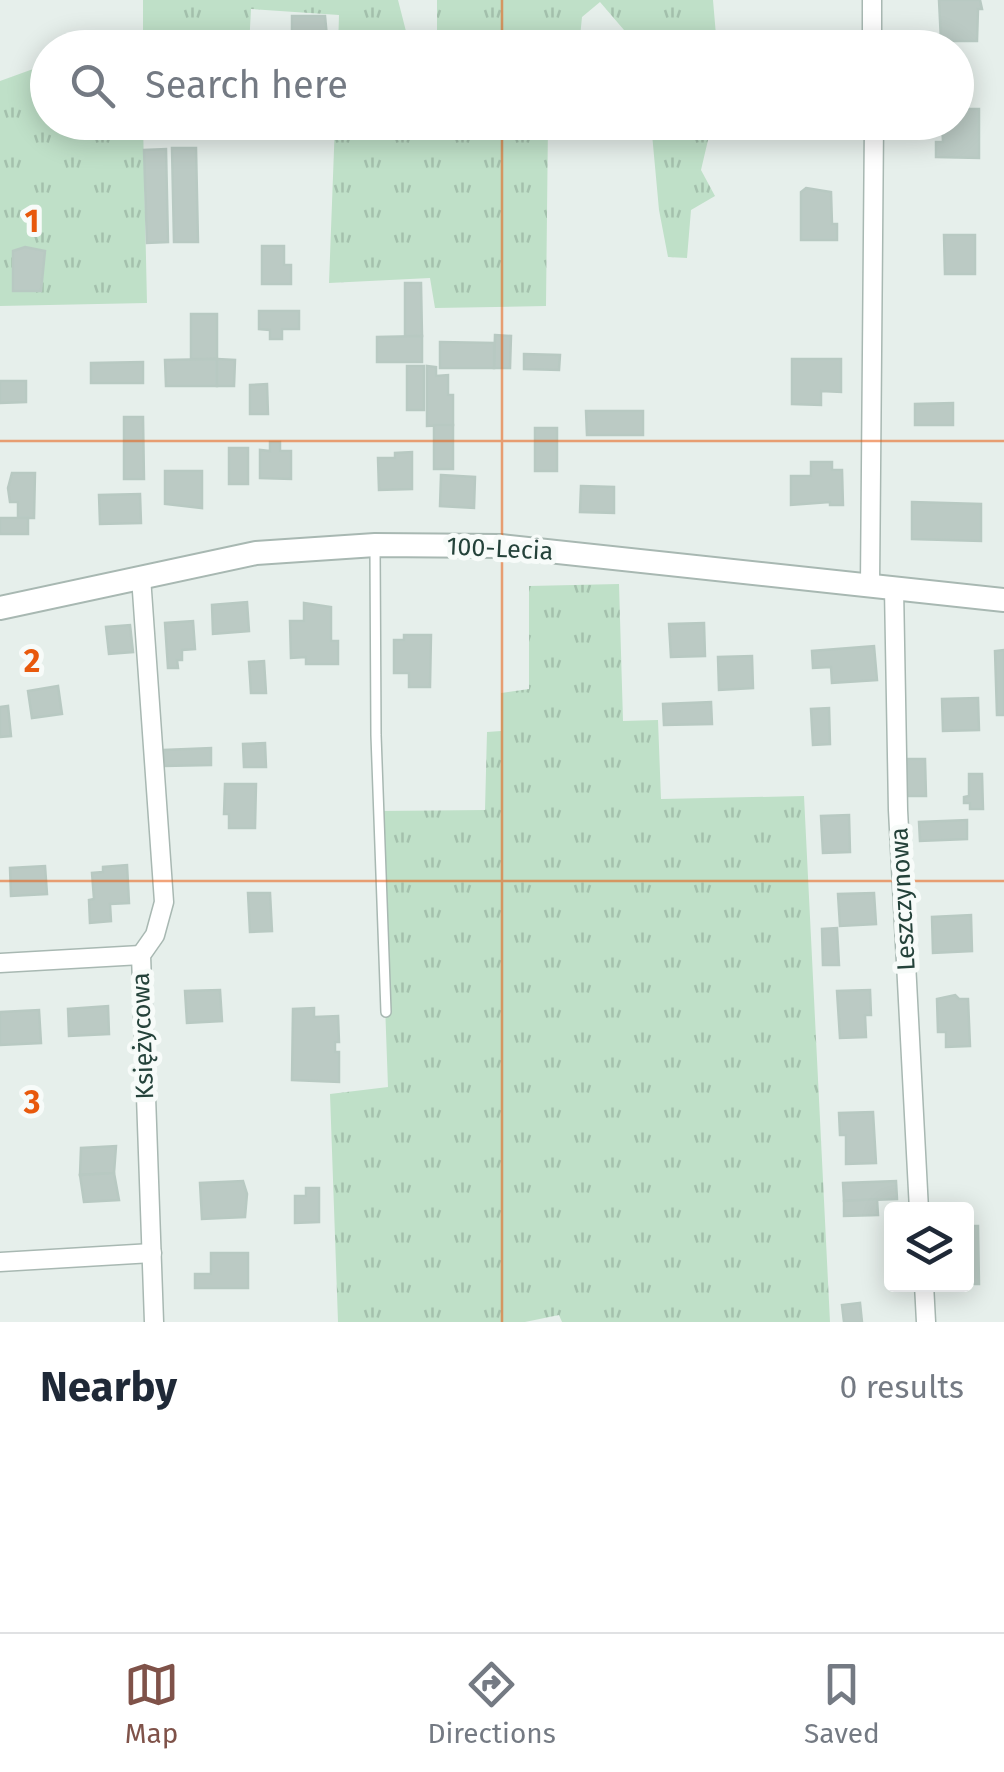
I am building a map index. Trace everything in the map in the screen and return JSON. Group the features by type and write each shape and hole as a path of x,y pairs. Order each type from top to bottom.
{"street":[{"path":"872,0 872,30"},
{"path":"870,584 874,140"},
{"name":"100-Lecia","path":"0,608 256,553 375,545 501,546 1004,600"},
{"name":"Księżycowa","path":"142,577 164,902 154,934 140,955 154,1322"},
{"name":"Leszczynowa","path":"894,588 898,810 920,1202"},
{"path":"0,963 140,955"},
{"path":"0,1262 152,1253"},
{"path":"924,1292 926,1322"}],"lane":[{"path":"375,545 376,735 386,1012"}],"green space":[{"path":"143,0 398,0 406,30 339,30 339,15 251,9 250,30 143,30"},
{"path":"437,0 713,0 716,30 624,30 600,2 582,17 581,30 437,30"},
{"path":"30,70 30,140 143,140 147,303 0,306 0,81"},
{"path":"334,140 548,140 546,306 435,308 430,278 329,283"},
{"path":"653,140 708,140 701,170 715,196 691,210 687,258 668,257"},
{"path":"619,584 623,721 658,720 661,799 804,796 830,1322 562,1322 559,1315 525,1322 338,1322 330,1094 388,1087 378,811 485,810 487,732 501,731 501,693 529,689 529,586"}],"building":[{"path":"939,0 980,0 977,41 974,30 940,30"},
{"path":"292,16 325,16 326,30 292,30"},
{"path":"974,109 979,109 979,158 936,157 936,142 974,140"},
{"path":"172,148 196,148 198,242 174,242"},
{"path":"166,149 168,242 147,243 144,150"},
{"path":"806,188 831,192 837,240 801,240 801,192"},
{"path":"944,235 975,235 975,274 945,274"},
{"path":"262,246 284,246 284,265 291,265 291,284 262,284"},
{"path":"25,247 45,251 41,291 13,291 13,251"},
{"path":"405,283 421,283 422,336 405,336"},
{"path":"259,311 299,311 299,329 282,329 282,339 270,339 270,330 259,329"},
{"path":"191,314 217,314 217,359 191,359"},
{"path":"495,335 511,336 510,368 494,368"},
{"path":"422,336 422,362 377,362 377,337"},
{"path":"440,342 494,343 494,368 440,368"},
{"path":"524,354 560,355 559,370 524,369"},
{"path":"217,359 217,386 166,386 165,360"},
{"path":"217,359 235,360 234,386 217,386"},
{"path":"792,359 841,359 841,392 821,391 821,405 792,404"},
{"path":"143,362 143,383 91,383 91,363"},
{"path":"407,366 424,366 424,410 407,410"},
{"path":"427,366 436,367 436,376 448,375 453,425 427,426"},
{"path":"0,381 26,381 26,402 0,403"},
{"path":"267,384 268,414 250,414 250,385"},
{"path":"953,403 953,425 915,425 915,404"},
{"path":"586,411 643,411 643,435 587,435"},
{"path":"124,417 143,417 144,479 124,479"},
{"path":"434,425 453,425 453,469 434,469"},
{"path":"535,428 557,428 557,471 535,471"},
{"path":"270,442 280,442 280,451 291,451 291,479 260,478 260,450 270,451"},
{"path":"229,448 248,448 248,484 229,484"},
{"path":"412,452 412,489 379,490 378,458"},
{"path":"811,462 832,462 832,470 842,470 843,505 791,505 791,476 811,476"},
{"path":"165,471 202,471 202,508 165,504"},
{"path":"12,473 35,473 34,518 18,518 18,502 10,502"},
{"path":"441,475 475,477 474,508 440,506"},
{"path":"581,486 614,487 614,513 580,512"},
{"path":"140,494 141,523 100,524 99,495"},
{"path":"912,502 981,504 981,541 912,539"},
{"path":"0,518 28,518 28,534 0,534"},
{"path":"247,602 249,631 213,634 212,605"},
{"path":"304,603 331,607 331,641 338,641 338,664 306,664 306,657 291,658 290,621 304,621"},
{"path":"193,621 195,649 182,650 178,668 168,668 165,623"},
{"path":"704,623 705,656 671,657 669,624"},
{"path":"130,625 133,652 109,654 106,627"},
{"path":"404,635 431,635 430,687 409,687 409,673 394,673 394,640 404,640"},
{"path":"874,646 877,680 832,683 831,667 813,668 812,651"},
{"path":"1004,650 1004,715 997,715 995,651"},
{"path":"752,656 753,688 719,690 718,657"},
{"path":"264,661 266,693 251,693 249,662"},
{"path":"58,686 62,714 32,718 28,691"},
{"path":"978,698 979,730 943,731 942,699"},
{"path":"711,702 712,724 664,725 663,704"},
{"path":"8,706 11,736 0,737 0,707"},
{"path":"829,708 830,744 813,745 811,709"},
{"path":"265,743 266,767 244,767 243,744"},
{"path":"211,748 211,765 164,766 164,750"},
{"path":"905,759 925,759 926,796 907,796"},
{"path":"969,774 982,774 983,809 970,809 970,803 964,803 964,797 969,796"},
{"path":"225,784 256,784 255,828 229,828 229,814 224,814"},
{"path":"849,815 850,852 823,853 821,816"},
{"path":"967,820 967,839 920,841 919,822"},
{"path":"127,865 129,903 110,904 111,921 90,923 89,900 94,899 92,873 103,872 103,867"},
{"path":"45,866 47,894 11,896 10,868"},
{"path":"248,893 270,893 272,931 250,932"},
{"path":"874,893 876,924 840,926 838,894"},
{"path":"971,915 972,951 933,953 932,917"},
{"path":"837,928 839,965 823,965 822,929"},
{"path":"220,990 222,1021 187,1023 185,991"},
{"path":"870,990 871,1015 865,1015 866,1037 840,1038 837,991"},
{"path":"955,995 968,999 970,1046 946,1047 946,1032 938,1032 937,999"},
{"path":"108,1006 109,1034 69,1036 68,1009"},
{"path":"314,1008 314,1017 338,1016 339,1042 335,1042 335,1052 339,1052 339,1082 292,1080 293,1009"},
{"path":"39,1010 41,1043 0,1045 0,1012"},
{"path":"873,1112 876,1163 846,1164 846,1135 840,1135 839,1113"},
{"path":"116,1146 114,1173 80,1175 81,1148"},
{"path":"114,1173 119,1200 84,1202 80,1175"},
{"path":"243,1181 247,1194 245,1217 202,1219 200,1183"},
{"path":"896,1181 897,1199 844,1201 843,1183"},
{"path":"306,1188 319,1188 319,1222 295,1223 295,1196 306,1196"},
{"path":"877,1199 878,1215 844,1216 844,1201"},
{"path":"974,1226 978,1226 979,1284 974,1284"},
{"path":"211,1253 248,1253 248,1288 195,1288 195,1274 211,1274"},
{"path":"860,1303 862,1322 844,1322 842,1305"}]}
